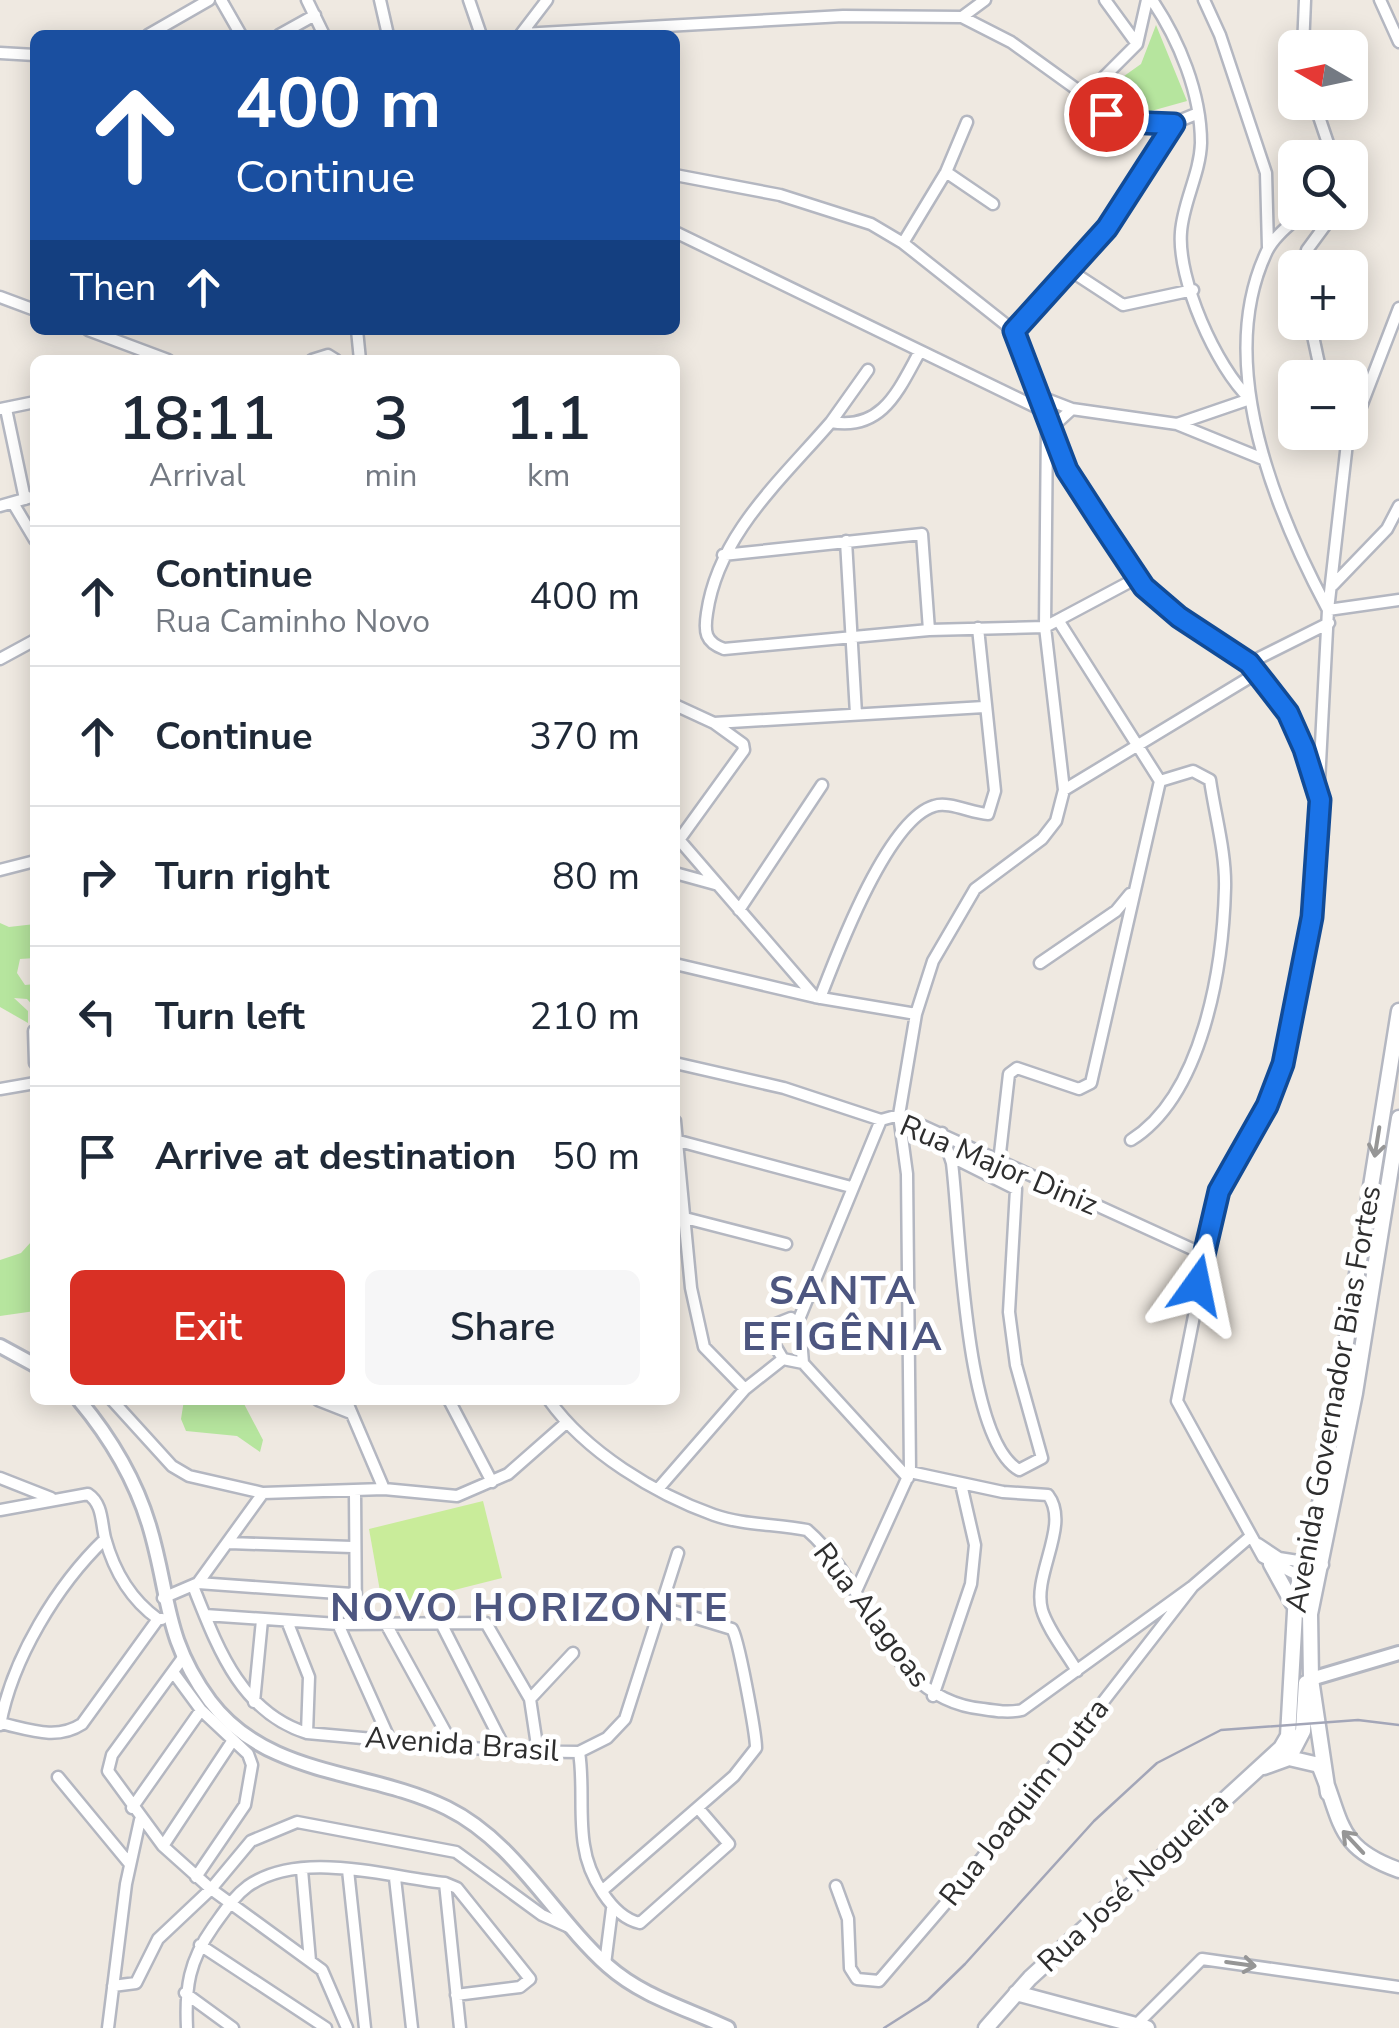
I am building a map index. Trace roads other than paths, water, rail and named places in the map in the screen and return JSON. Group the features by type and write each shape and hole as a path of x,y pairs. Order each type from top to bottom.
{"main road":[{"name":"Avenida Governador Bias Fortes","path":"1251,1772 1280,1748 1291,1725 1295,1609 1322,1499 1393,1071 1399,1011"},
{"name":"Avenida Governador Bias Fortes","path":"1328,1793 1311,1679 1310,1614 1323,1565 1399,1118"},
{"path":"1271,1564 1283,1578 1295,1609"},
{"path":"1289,1758 1303,1731 1304,1689 1311,1679"},
{"path":"1251,1772 1289,1758 1319,1766 1337,1824 1352,1845 1376,1862 1399,1870"},
{"name":"Rua José Nogueira","path":"986,2028 1030,1978 1251,1772"},
{"path":"1030,1978 1037,1998"},
{"path":"1016,1993 1142,2026"}],"street":[{"path":"157,30 209,0"},
{"path":"221,0 238,30"},
{"path":"307,0 322,30"},
{"path":"380,0 387,30"},
{"path":"469,0 479,30"},
{"path":"523,30 546,0"},
{"path":"962,18 985,0"},
{"path":"1105,0 1136,44"},
{"path":"1084,96 1136,44 1150,0"},
{"path":"1150,0 1180,49 1196,114 1200,160 1180,231 1182,258 1223,366 1250,398"},
{"path":"1204,0 1220,35 1266,173 1268,248 1248,313 1250,398 1263,459 1298,553 1328,610"},
{"path":"1304,30 1305,0"},
{"path":"1382,3 1399,5"},
{"path":"1382,3 1399,42"},
{"path":"288,30 315,15"},
{"path":"592,30 843,16 962,18 1011,42 1122,122 1174,124 1196,114"},
{"path":"0,53 30,54"},
{"path":"903,243 946,172 968,122"},
{"path":"1014,331 1071,272 1128,200 1174,124"},
{"path":"946,172 993,204"},
{"path":"680,176 734,183 838,210 903,243 1014,331 1067,470 1137,578 1179,617 1253,668 1288,713 1320,800"},
{"path":"1268,248 1286,230"},
{"path":"680,234 919,353 1002,387 1042,410"},
{"path":"1071,272 1123,304 1193,290"},
{"path":"0,297 30,308"},
{"path":"1368,381 1399,308"},
{"path":"101,335 155,355"},
{"path":"831,422 866,422 880,415 919,353"},
{"path":"868,370 831,422 723,554 710,587 704,632 711,644 724,649 929,630 1045,627 1137,578"},
{"path":"1041,397 1072,409 1176,424 1263,459"},
{"path":"1176,424 1250,398"},
{"path":"0,506 30,498 3,409 30,403"},
{"path":"1048,427 1072,409"},
{"path":"856,1591 909,1475 907,1174 899,1115 916,1014 933,961 975,889 1042,839 1056,821 1064,790 1045,627 1048,427"},
{"path":"1323,1565 1302,1570 1271,1564 1177,1401 1203,1254 1219,1191 1267,1106 1283,1064 1312,917 1328,610 1343,450"},
{"path":"13,503 30,532"},
{"path":"1330,588 1387,529 1399,506"},
{"path":"723,554 922,534 929,630"},
{"path":"846,541 856,714"},
{"path":"1328,610 1399,600"},
{"path":"999,1162 1009,1074 1017,1068 1079,1089 1091,1083 1160,781 1058,620"},
{"path":"1064,790 1329,622"},
{"path":"817,998 878,867 914,821 930,806 943,804 988,814 994,790 978,628"},
{"path":"0,660 30,643"},
{"path":"680,707 714,723 743,744 744,750 680,833"},
{"path":"714,723 984,707"},
{"path":"1131,1140 1168,1108 1199,1044 1216,970 1226,886 1210,780 1193,771 1160,781"},
{"path":"739,910 822,785"},
{"path":"680,841 817,998"},
{"path":"0,870 30,862"},
{"path":"680,874 716,884"},
{"path":"1040,962 1116,911 1134,889"},
{"path":"680,965 817,998 916,1014"},
{"name":"Rua Major Diniz","path":"680,1064 784,1088 881,1120 899,1115 1203,1254"},
{"path":"0,1090 30,1085"},
{"path":"803,1364 797,1324 881,1120"},
{"path":"942,1134 950,1156 967,1333 982,1398 1008,1464 1020,1470 1042,1458 1016,1365 1009,1312 1016,1189 950,1156"},
{"path":"680,1140 852,1188"},
{"path":"680,1174 691,1288 704,1348 745,1390"},
{"path":"685,1218 786,1244"},
{"path":"797,1324 791,1318 771,1326 770,1337 783,1359 803,1364 909,1475 1003,1492 1038,1491 1053,1502 1042,1609 1077,1671"},
{"path":"0,1346 30,1362"},
{"path":"658,1489 745,1390 783,1359"},
{"path":"83,1405 102,1429 148,1524 163,1598 163,1619 182,1660 229,1722 275,1752 310,1768 446,1808 486,1834 605,1964 644,1993 728,2028"},
{"path":"117,1405 172,1466 189,1476 263,1494 384,1489 458,1496 508,1474 566,1423"},
{"path":"330,1405 350,1413"},
{"path":"348,1405 384,1489"},
{"path":"452,1405 492,1482"},
{"name":"Rua Alagoas","path":"553,1405 566,1423 658,1489 717,1516 807,1530 856,1591 917,1683 934,1696 972,1708 1016,1712 1193,1586"},
{"path":"0,1478 52,1498"},
{"path":"934,1696 971,1584 975,1544 960,1484"},
{"path":"355,1493 352,1594 356,1624"},
{"path":"0,1510 88,1494 95,1499 105,1539 128,1591 163,1619"},
{"path":"196,1585 263,1494"},
{"path":"105,1539 74,1575 30,1646 7,1690 0,1723 50,1734 71,1732 100,1704 163,1619"},
{"path":"1254,1540 1318,1584"},
{"name":"Rua Joaquim Dutra","path":"836,1886 848,1919 850,1968 857,1979 879,1982 957,1890 1193,1586 1220,1558 1254,1540"},
{"path":"229,1544 352,1548"},
{"name":"Avenida Brasil","path":"196,1585 217,1647 254,1702 276,1721 307,1733 506,1751 579,1752 606,1738 625,1719 678,1553"},
{"path":"163,1598 196,1585 352,1594"},
{"path":"604,1889 746,1764 756,1748 741,1647 732,1628 662,1608"},
{"path":"204,1615 338,1624 482,1622 492,1630 530,1699 538,1752"},
{"path":"254,1702 262,1620"},
{"path":"288,1621 308,1677 307,1733"},
{"path":"338,1624 389,1738"},
{"path":"386,1624 452,1744"},
{"path":"442,1625 506,1751"},
{"path":"530,1699 574,1653"},
{"path":"1311,1679 1399,1653"},
{"path":"182,1660 108,1765 140,1820 163,1846 211,1889 326,1975 347,2028"},
{"path":"172,1672 201,1710 248,1754 252,1778 245,1805 196,1877"},
{"path":"132,1808 201,1710"},
{"path":"163,1846 233,1740"},
{"path":"579,1752 584,1788 583,1843 612,1910 605,1964"},
{"path":"58,1777 129,1863"},
{"path":"612,1910 640,1923 724,1848 727,1839 698,1808"},
{"path":"108,2028 129,1863 140,1820"},
{"path":"113,1986 136,1983 158,1939 211,1889 251,1841 284,1824 304,1822 456,1852 542,1914 576,1931"},
{"path":"302,1870 310,1960"},
{"path":"187,2028 185,1994 200,1945 230,1903 254,1882 302,1870 348,1870 446,1883 465,1896 528,1975 529,1982 456,1995"},
{"path":"348,1870 364,2028"},
{"path":"395,1878 412,2028"},
{"path":"446,1883 460,2028"},
{"path":"200,1945 326,2028"},
{"path":"1142,2026 1202,1960 1399,1987"},
{"path":"185,1994 233,2028"}],"railway":[{"path":"884,2028 928,2000 1094,1821 1157,1763 1221,1730 1358,1720 1399,1725"}],"district":[{"name":"SANTA EFIGÊNIA","path":"843,1313"},
{"name":"NOVO HORIZONTE","path":"530,1607"}]}
